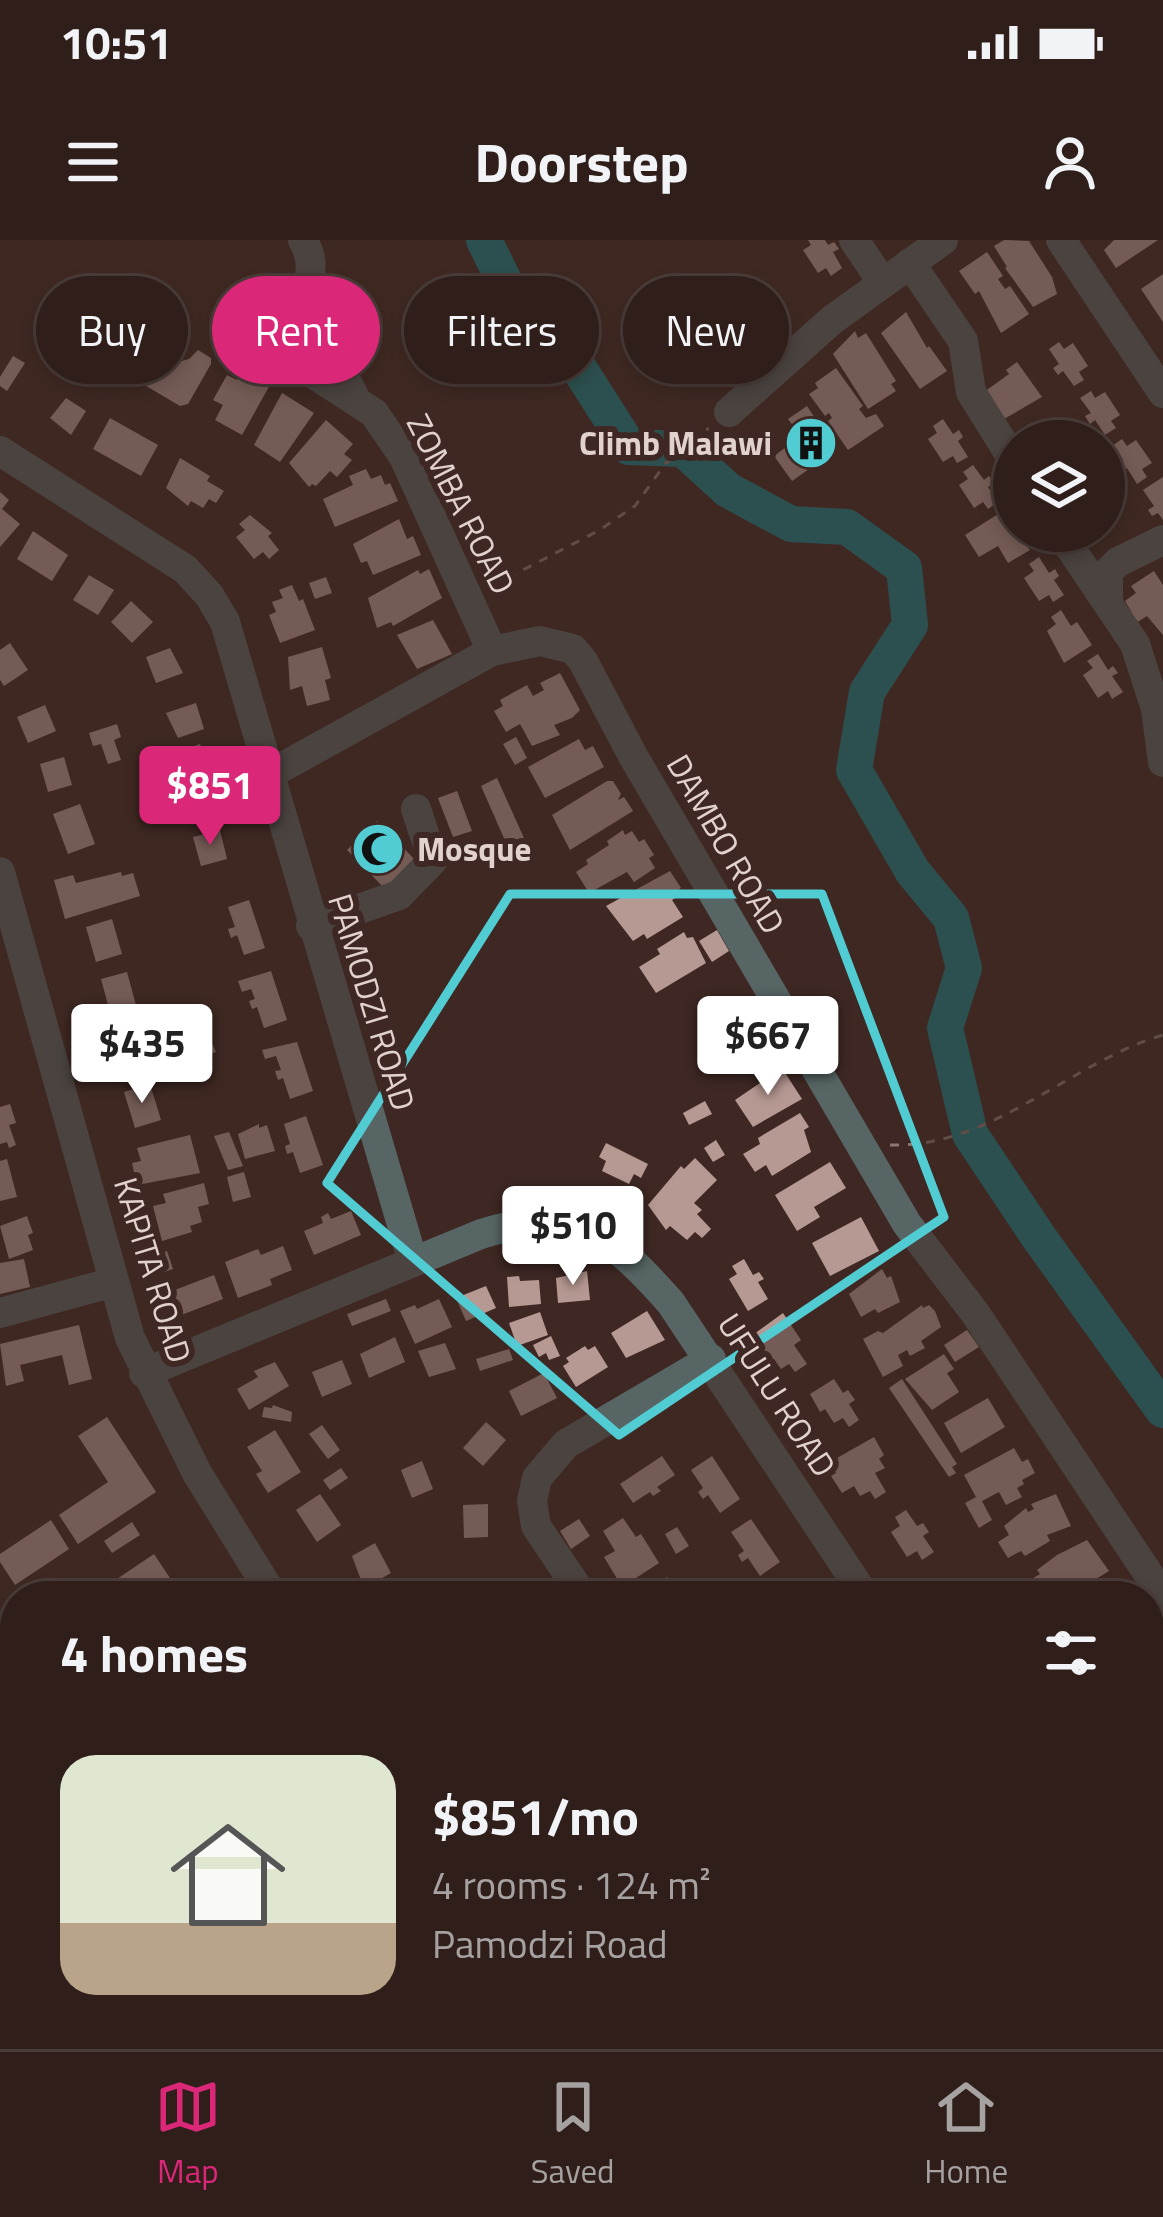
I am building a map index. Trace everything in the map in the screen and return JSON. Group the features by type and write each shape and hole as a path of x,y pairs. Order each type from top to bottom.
{"street":[{"name":"ZOMBA ROAD","path":"303,240 312,255 307,292 311,312 354,397"},
{"path":"854,240 883,283"},
{"path":"729,412 786,357 943,240"},
{"path":"1061,240 1163,393"},
{"path":"910,262 963,340 971,392 993,427"},
{"name":"ZOMBA ROAD","path":"333,384 374,413 404,457 492,651"},
{"name":"PAMODZI ROAD","path":"0,452 148,543 195,578 225,622 413,1262"},
{"path":"1108,602 1108,572 1118,562 1163,540"},
{"path":"1073,552 1136,644 1156,709 1163,762"},
{"name":"DAMBO ROAD","path":"270,774 492,651 540,640 573,649 907,1224 975,1313 1153,1581"},
{"path":"311,926 398,895 433,860 416,809"},
{"name":"KAPITA ROAD","path":"0,872 114,1282 144,1373 197,1473 264,1581"},
{"name":"UFULU ROAD","path":"144,1373 517,1223 550,1220 580,1228 650,1280 711,1360 855,1581"},
{"path":"0,1313 114,1282"},
{"path":"573,1581 536,1526 532,1501 537,1478 566,1444 711,1360"}],"path":[{"path":"475,611 521,571 635,506 665,464 729,412"},
{"path":"862,1144 904,1146 970,1134 1099,1063 1163,1035"}],"highlighted area":[{"path":"510,894 822,894 944,1217 619,1435 327,1183"}],"building":[{"path":"808,240 834,242 839,249 833,252 842,268 831,276 826,268 818,273 803,250 811,245"},
{"path":"1004,240 1029,241 1057,294 1033,307 994,246"},
{"path":"1114,240 1158,240 1116,268 1104,250"},
{"path":"987,252 1003,276 998,279 1005,289 1010,286 1029,314 1001,333 979,291 975,294 959,271"},
{"path":"1163,274 1163,322 1141,289"},
{"path":"906,312 947,371 920,389 881,333"},
{"path":"855,331 858,338 866,333 896,381 891,384 896,391 868,409 833,354"},
{"path":"1059,342 1064,349 1073,343 1088,366 1079,372 1084,380 1074,386 1063,371 1058,375 1053,368 1059,364 1049,349"},
{"path":"198,350 211,358 211,364 188,404 180,406 143,384 188,384 189,359"},
{"path":"13,356 25,363 7,391 0,386 0,377"},
{"path":"1017,362 1042,397 1004,419 984,392"},
{"path":"836,368 863,406 859,409 866,418 876,414 884,426 848,450 828,421 829,413 825,416 809,394 818,388 815,383"},
{"path":"222,384 270,384 242,435 215,420 223,405 213,400"},
{"path":"1091,391 1095,398 1105,392 1120,415 1112,420 1088,420 1085,416 1091,413 1080,398"},
{"path":"282,393 314,413 280,462 254,445"},
{"path":"66,398 86,411 71,435 50,418"},
{"name":"Climb Malawi","path":"807,406 836,450 792,481 774,456 801,436 788,419"},
{"path":"110,418 158,445 141,476 93,449"},
{"path":"943,419 953,434 959,430 963,437 958,441 968,457 957,463 953,456 943,462 928,439 937,433 933,426"},
{"path":"326,420 353,444 344,454 352,460 337,477 330,471 309,487 289,463"},
{"path":"1136,440 1152,463 1142,469 1147,477 1137,484 1127,468 1125,443"},
{"path":"180,458 210,476 207,481 224,491 216,503 209,499 203,508 191,501 188,506 166,488"},
{"path":"973,465 984,480 989,476 993,506 988,509 983,502 974,508 959,485 968,479 963,472"},
{"path":"366,469 371,479 381,475 385,485 390,483 398,501 335,527 323,499 353,485 349,476"},
{"path":"1163,477 1163,520 1148,510 1154,506 1143,490"},
{"path":"0,492 9,500 2,509 20,524 0,547"},
{"path":"250,515 272,533 268,536 279,550 269,559 263,552 254,559 236,537 245,530 239,524"},
{"path":"993,517 993,549 979,557 965,535"},
{"path":"399,519 407,539 413,536 421,555 373,575 353,544"},
{"path":"33,531 68,555 52,581 17,559"},
{"path":"1002,552 1027,552 1008,563"},
{"path":"1039,557 1049,573 1055,569 1059,576 1054,580 1064,595 1053,602 1049,595 1039,601 1024,578 1034,571 1029,564"},
{"path":"429,569 442,598 393,626 391,622 377,628 368,598 418,570 420,574"},
{"path":"1154,571 1163,585 1163,635 1147,616 1131,626 1124,615 1131,611 1125,601 1136,593 1131,586"},
{"path":"89,575 114,590 98,615 73,600"},
{"path":"326,577 332,593 315,599 309,583"},
{"path":"292,585 315,630 280,643 269,615 276,612 272,602 283,598 279,590"},
{"path":"131,601 153,622 132,643 111,622"},
{"path":"1061,610 1071,626 1077,622 1092,645 1064,663 1047,631 1056,624 1051,617"},
{"path":"433,620 452,654 417,669 397,635"},
{"path":"10,643 28,670 4,686 0,650"},
{"path":"322,647 331,678 325,680 330,700 307,706 302,686 290,690 288,657"},
{"path":"170,648 183,673 156,683 146,657"},
{"path":"1098,654 1108,670 1113,666 1118,673 1112,676 1123,692 1112,699 1108,691 1098,698 1083,675 1093,668 1087,661"},
{"path":"560,673 580,710 554,725 560,735 532,746 520,724 506,732 494,711 503,706 500,700 527,685 533,696 544,690 540,683"},
{"path":"196,703 204,729 178,738 166,713"},
{"path":"45,705 56,731 28,743 17,717"},
{"path":"117,724 121,737 114,740 121,760 108,764 101,744 93,746 89,733"},
{"path":"516,737 527,758 515,765 503,744"},
{"path":"579,739 585,750 593,746 604,767 545,798 528,767"},
{"path":"200,744 210,777 202,779 209,801 184,808 178,789 169,791 159,757"},
{"path":"64,757 72,785 48,792 40,764"},
{"path":"497,778 528,847 511,854 481,786"},
{"path":"613,781 621,794 618,800 624,797 633,811 570,850 552,815"},
{"path":"457,791 472,831 453,837 438,798"},
{"path":"80,804 95,844 68,854 53,814"},
{"path":"377,821 418,863 388,892 347,850"},
{"path":"220,830 227,859 201,866 193,837"},
{"path":"623,830 625,835 632,831 639,842 644,839 654,855 649,858 655,868 634,882 627,872 589,893 576,872"},
{"path":"670,871 681,888 672,900 683,917 647,939 644,934 633,941 606,906"},
{"path":"121,872 122,876 133,873 140,896 65,919 54,880 73,875 76,883"},
{"path":"249,900 265,948 244,955 237,935 231,938 228,929 235,927 228,907"},
{"path":"112,919 122,954 96,962 86,927"},
{"path":"717,930 729,951 712,962 699,941"},
{"path":"684,932 687,938 693,937 706,963 656,993 639,967"},
{"path":"271,971 287,1020 264,1028 257,1007 252,1009 249,1001 255,999 251,989 242,992 238,981"},
{"path":"127,972 137,1009 111,1016 101,979"},
{"path":"205,1027 216,1052 205,1056 195,1032"},
{"path":"133,1028 146,1066 119,1075 106,1038"},
{"path":"297,1042 313,1091 290,1099 283,1078 278,1080 275,1071 281,1070 276,1056 265,1059 262,1050"},
{"path":"782,1068 802,1099 753,1127 735,1100"},
{"path":"150,1084 161,1120 135,1128 124,1092"},
{"path":"705,1101 712,1114 689,1125 683,1113"},
{"path":"10,1104 16,1123 9,1125 16,1145 9,1148 7,1142 0,1144 0,1107"},
{"path":"800,1113 809,1127 804,1130 811,1152 772,1176 766,1165 755,1172 743,1154 760,1144 758,1138"},
{"path":"306,1116 323,1165 300,1173 293,1152 287,1154 285,1146 290,1144 284,1124"},
{"path":"259,1124 259,1128 267,1125 275,1151 245,1159 238,1134"},
{"path":"229,1132 243,1166 228,1170 214,1136"},
{"path":"190,1135 200,1173 137,1185 132,1163 141,1161 137,1148"},
{"path":"716,1140 725,1155 713,1162 704,1148"},
{"path":"606,1143 648,1164 641,1178 634,1174 629,1184 602,1171 606,1161 599,1157"},
{"path":"695,1158 717,1180 694,1203 711,1229 702,1238 695,1232 687,1240 670,1226 666,1230 648,1205 681,1166 684,1169"},
{"path":"7,1159 17,1197 0,1201 0,1161"},
{"path":"830,1162 846,1188 814,1207 820,1217 797,1231 775,1195"},
{"path":"244,1172 251,1197 233,1202 227,1177"},
{"path":"204,1183 209,1204 198,1207 202,1222 190,1226 192,1232 162,1241 153,1206 166,1203 163,1194"},
{"path":"351,1211 361,1235 314,1255 304,1231 323,1223 321,1217 328,1213 331,1219"},
{"path":"27,1216 33,1250 9,1259 0,1226"},
{"path":"861,1217 879,1251 830,1276 812,1243"},
{"path":"283,1246 292,1270 270,1279 272,1285 238,1298 225,1262 258,1249 261,1255"},
{"path":"167,1251 173,1269 143,1279 137,1261"},
{"path":"24,1259 30,1287 0,1294 0,1263"},
{"path":"744,1259 753,1275 759,1272 764,1279 758,1282 768,1299 748,1311 729,1279 737,1274 732,1266"},
{"path":"882,1269 887,1278 891,1276 900,1302 861,1317 849,1294"},
{"path":"587,1271 590,1300 558,1303 556,1278"},
{"path":"214,1275 223,1299 176,1317 167,1293"},
{"path":"519,1276 520,1281 539,1280 541,1304 509,1307 507,1277"},
{"path":"486,1286 496,1308 466,1321 456,1298"},
{"path":"386,1299 391,1311 352,1326 347,1314"},
{"path":"439,1299 452,1327 415,1344 400,1311"},
{"path":"922,1305 935,1311 941,1327 921,1341 925,1348 910,1356 907,1350 898,1355 903,1366 883,1377 863,1339 883,1333"},
{"path":"647,1311 665,1340 626,1358 611,1333"},
{"path":"540,1312 548,1335 517,1346 509,1323"},
{"path":"783,1313 801,1340 794,1345 807,1364 795,1372 789,1364 781,1369 774,1359 768,1363 750,1337"},
{"path":"79,1325 92,1379 69,1385 62,1355 20,1365 24,1381 6,1386 0,1344"},
{"path":"967,1330 979,1347 955,1362 944,1345"},
{"path":"551,1336 560,1356 549,1360 546,1353 539,1357 533,1345"},
{"path":"395,1337 405,1362 369,1378 360,1354"},
{"path":"445,1343 456,1369 429,1377 418,1351"},
{"path":"585,1346 588,1350 595,1346 608,1367 576,1387 563,1366 569,1362 566,1358"},
{"path":"750,1348 758,1360 743,1369 735,1357"},
{"path":"509,1349 513,1360 480,1371 476,1359"},
{"path":"944,1354 954,1369 947,1373 959,1392 932,1410 905,1379"},
{"path":"342,1360 352,1384 322,1397 312,1372"},
{"path":"275,1362 289,1386 249,1410 237,1389 258,1377 254,1371"},
{"path":"544,1373 557,1398 521,1416 509,1391"},
{"path":"834,1379 855,1400 849,1404 859,1420 849,1427 843,1418 834,1423 825,1409 820,1412 810,1394"},
{"path":"902,1379 957,1464 952,1467 956,1473 949,1477 889,1388"},
{"path":"988,1398 1005,1427 961,1453 944,1423"},
{"path":"264,1407 292,1412 291,1422 262,1417"},
{"path":"107,1417 156,1492 78,1544 59,1515 108,1482 78,1436"},
{"path":"486,1422 506,1440 483,1466 463,1448"},
{"path":"322,1425 340,1450 328,1459 309,1434"},
{"path":"275,1430 301,1472 268,1493 256,1474 262,1471 247,1447"},
{"path":"874,1437 885,1468 875,1473 886,1492 875,1499 870,1491 860,1496 854,1486 842,1493 831,1476 836,1473 830,1462"},
{"path":"1014,1448 1022,1462 1028,1459 1035,1473 1017,1488 1022,1497 1006,1505 999,1492 982,1501 992,1520 979,1528 965,1503 976,1497 964,1475"},
{"path":"662,1456 675,1475 657,1487 661,1491 633,1503 620,1484"},
{"path":"712,1456 740,1499 720,1513 708,1495 703,1499 698,1492 703,1488 691,1470"},
{"path":"422,1461 433,1489 412,1498 401,1470"},
{"path":"341,1468 348,1478 330,1490 323,1480"},
{"path":"320,1494 341,1525 317,1542 296,1510"},
{"path":"1056,1494 1071,1526 1047,1535 1050,1541 1025,1556 1021,1551 1008,1558 998,1542 1009,1535 1004,1526 1026,1508 1028,1512 1034,1509 1031,1504"},
{"path":"488,1504 488,1537 464,1538 463,1505"},
{"path":"906,1510 917,1526 923,1523 929,1532 923,1536 934,1552 922,1560 917,1551 907,1557 891,1532 900,1526 895,1517"},
{"path":"623,1518 636,1537 641,1534 659,1563 631,1581 618,1581 604,1557 615,1551 603,1531"},
{"path":"579,1519 590,1536 571,1549 560,1531"},
{"path":"751,1519 780,1562 760,1576 748,1558 742,1562 738,1555 744,1551 731,1532"},
{"path":"51,1520 69,1549 21,1581 12,1581 0,1554"},
{"path":"132,1522 140,1535 112,1553 104,1541"},
{"path":"677,1527 689,1546 676,1554 665,1534"},
{"path":"1087,1540 1109,1571 1093,1581 1031,1581 1057,1555"},
{"path":"375,1543 391,1573 377,1581 361,1581 352,1556"},
{"path":"154,1554 172,1581 114,1581"}],"waterway":[{"path":"484,240 509,291 566,348 629,447 683,449 728,490 791,524 847,527 904,568 910,625 867,692 854,770 913,872 951,918 964,968 945,1028 970,1134 1163,1410"}],"place":[{"name":"Climb Malawi","path":"811,443"},
{"name":"Mosque","path":"378,849"}]}
